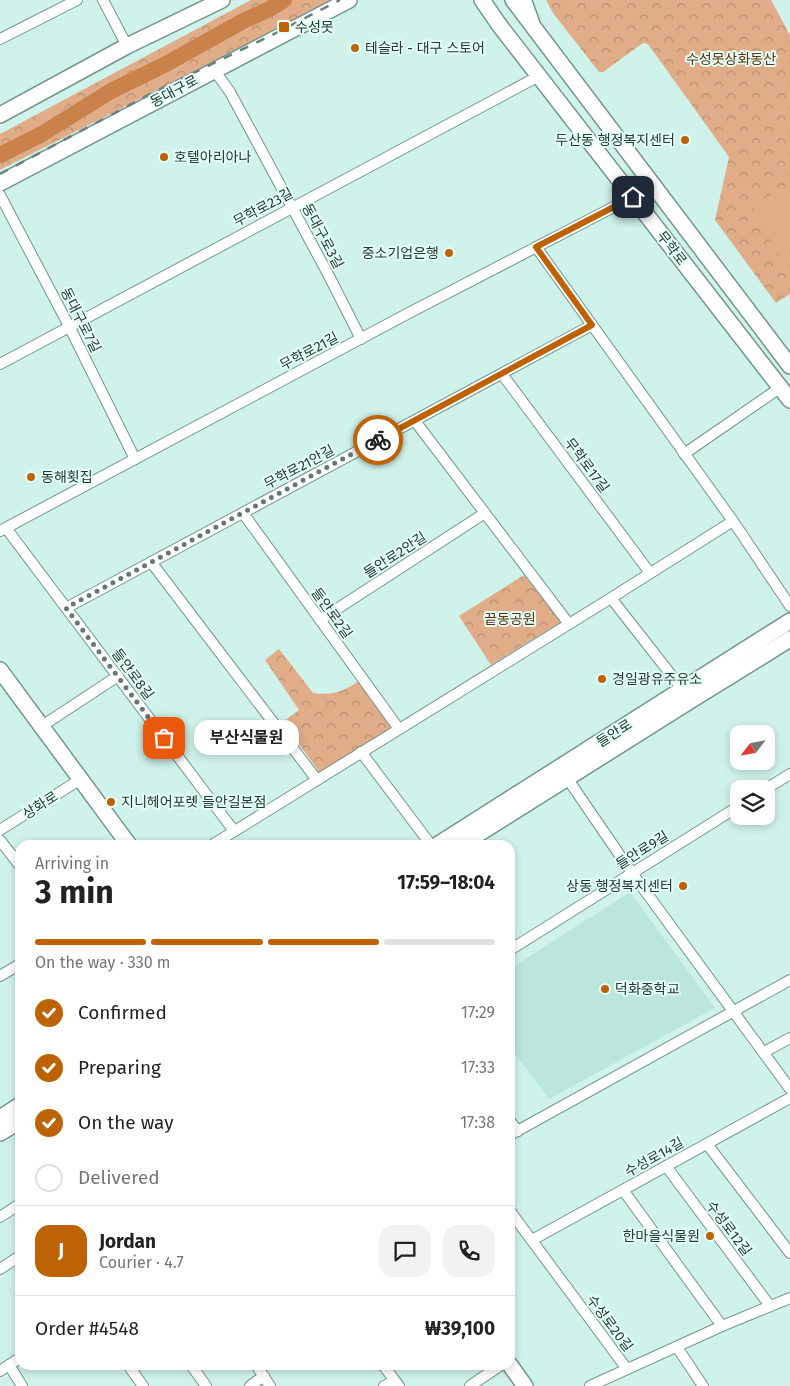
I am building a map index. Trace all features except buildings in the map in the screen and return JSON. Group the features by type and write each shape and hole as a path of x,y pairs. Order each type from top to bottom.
{"main road":[{"path":"0,115 127,46 222,0"},
{"name":"동대구로","path":"0,183 347,0"},
{"name":"무학로","path":"482,0 790,400"},
{"name":"무학로","path":"513,0 790,366"},
{"name":"들안로","path":"445,840 790,621"},
{"name":"들안로","path":"469,840 790,639"},
{"path":"0,670 125,840"},
{"path":"0,1118 15,1108"},
{"path":"0,1133 15,1124"},
{"path":"514,1370 525,1386"}],"street":[{"path":"0,39 77,0"},
{"path":"102,0 127,46"},
{"path":"525,0 535,29"},
{"name":"동대구로3길","path":"214,70 230,92 361,339"},
{"name":"무학로23길","path":"0,364 539,76"},
{"name":"동대구로7길","path":"0,195 69,326 135,459"},
{"name":"무학로21길","path":"3,529 633,197"},
{"path":"536,247 733,521 790,606"},
{"name":"무학로21안길","path":"66,608 592,325"},
{"name":"무학로17길","path":"502,374 650,573"},
{"path":"684,454 780,387"},
{"path":"415,420 569,624"},
{"name":"들안로2길","path":"243,513 399,729"},
{"name":"들안로2안길","path":"320,620 485,513"},
{"path":"220,840 733,521"},
{"name":"들안로8길","path":"3,529 66,608 234,831"},
{"path":"151,562 317,780"},
{"path":"611,598 683,690"},
{"path":"42,726 118,676"},
{"path":"361,752 427,840"},
{"path":"775,783 790,774"},
{"path":"568,778 632,873 790,1089"},
{"name":"상화로","path":"0,830 80,779"},
{"name":"들안로9길","path":"515,947 730,812"},
{"path":"0,840 15,860"},
{"path":"0,976 15,967"},
{"path":"515,1132 790,980"},
{"path":"764,1052 790,1038"},
{"name":"수성로14길","path":"532,1240 790,1098"},
{"path":"707,1144 790,1253"},
{"name":"수성로12길","path":"666,1166 770,1306"},
{"path":"623,1190 722,1326"},
{"path":"0,1217 15,1207"},
{"name":"수성로20길","path":"515,1218 627,1369 677,1347"},
{"path":"0,1269 15,1259"},
{"path":"703,1386 677,1347 790,1298"},
{"path":"15,1361 4,1368 22,1386"},
{"path":"590,1386 627,1369"},
{"path":"132,1370 143,1386"},
{"path":"195,1370 206,1386"},
{"path":"260,1370 270,1386"},
{"path":"384,1386 396,1383 387,1370"},
{"path":"470,1386 494,1370"},
{"path":"250,1386 264,1376"}],"shaded area":[{"name":"덕화중학교","path":"630,892 715,1008 549,1099 515,1054 515,966"}],"green space":[{"path":"251,0 334,0 0,170 0,134"},
{"name":"수성못상화동산","path":"546,0 771,0 790,35 790,294 776,303 715,220 729,157 648,44 643,43 603,72 599,72 553,13"},
{"path":"790,185 790,252 780,258 751,206"},
{"name":"끝동공원","path":"524,575 561,622 491,665 459,616"},
{"path":"279,649 313,693 326,694 338,692 359,681 395,728 320,773 283,722 299,710 265,660"}],"waterway":[{"path":"0,155 42,134 111,91 166,64 284,0"}],"railway":[{"path":"0,174 154,92 340,0"}],"way so far":[{"path":"164,738 66,608 378,440"}],"place":[{"name":"수성못","path":"284,27"},
{"name":"테슬라 - 대구 스토어","path":"355,48"},
{"name":"두산동 행정복지센터","path":"685,140"},
{"name":"호텔아리아나","path":"164,157"},
{"name":"중소기업은행","path":"449,253"},
{"name":"동해횟집","path":"31,477"},
{"name":"경일광유주유소","path":"602,679"},
{"name":"부산식물원","path":"164,738"},
{"name":"지니헤어포렛 들안길본점","path":"111,802"},
{"name":"상동 행정복지센터","path":"683,886"},
{"name":"덕화중학교","path":"605,989"},
{"name":"한마을식물원","path":"710,1236"}],"route":[{"path":"378,440 592,325 536,247 633,197"}]}
